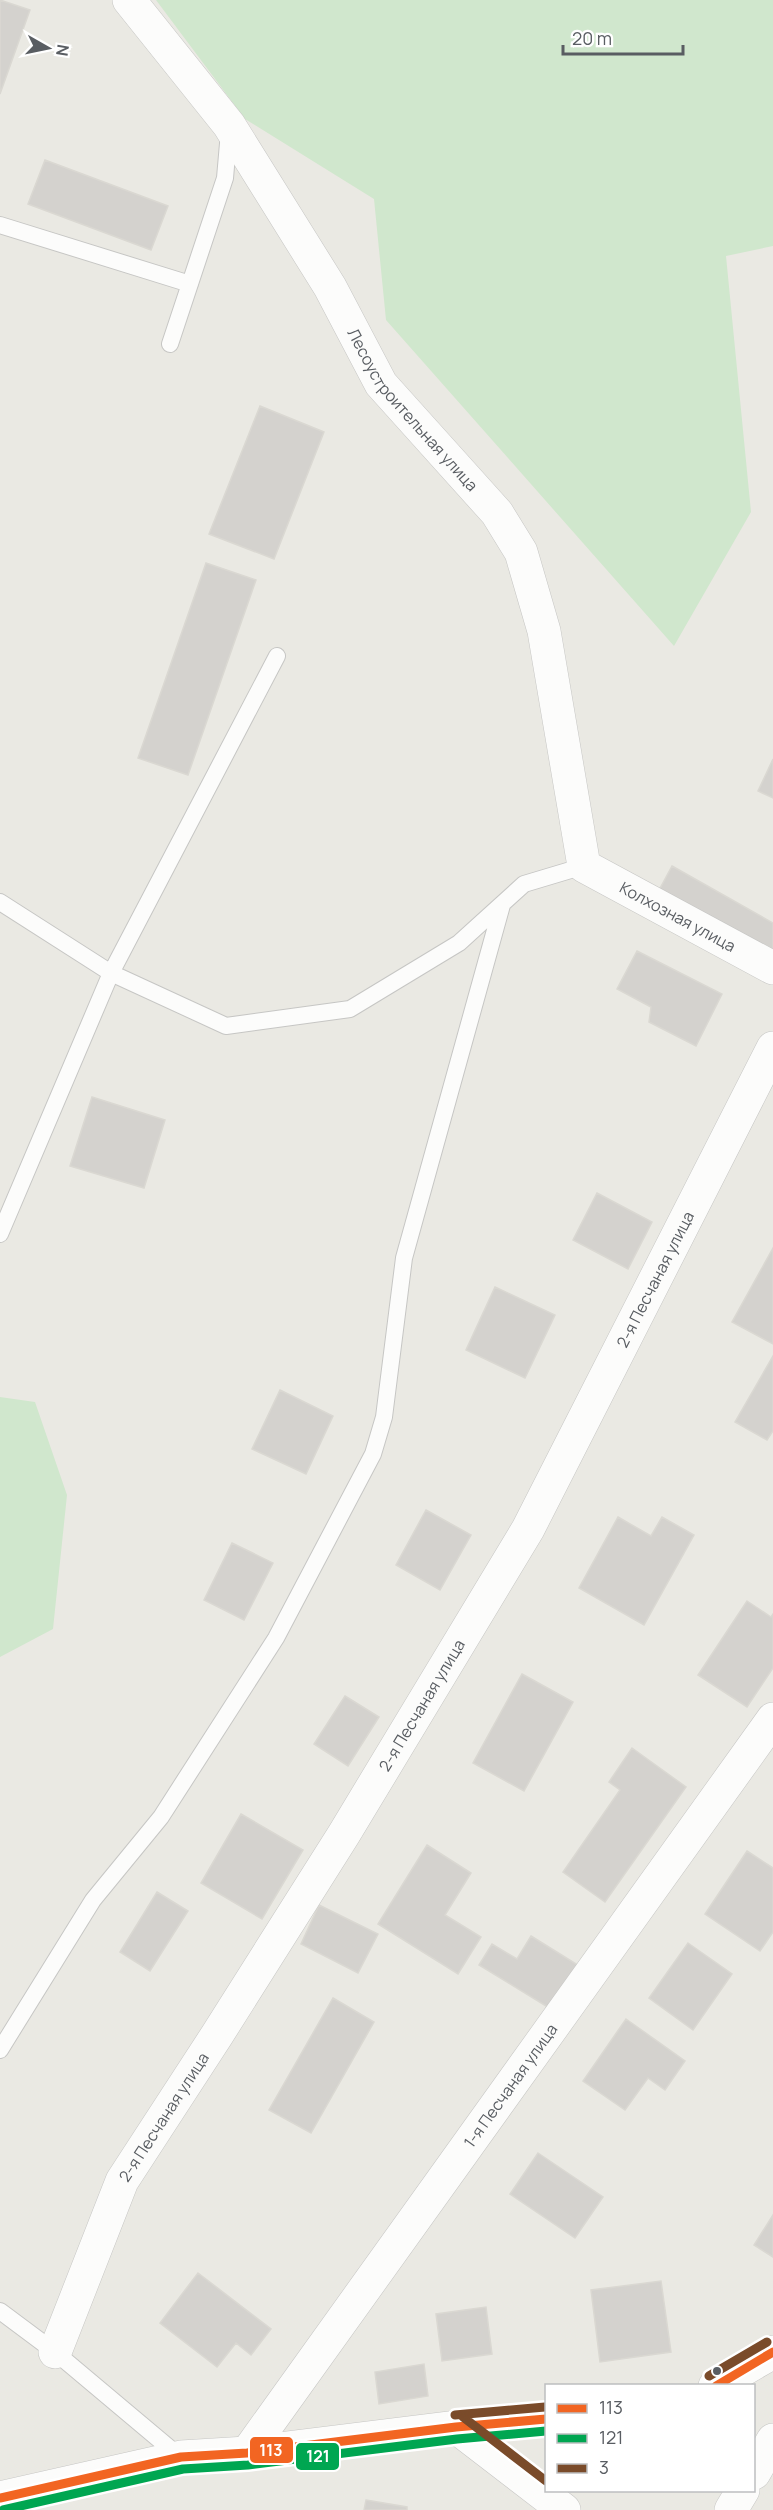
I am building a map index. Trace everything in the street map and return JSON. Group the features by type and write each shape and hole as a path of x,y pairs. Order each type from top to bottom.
{"street":[{"name":"Лесоустроительная улица","path":"129,0 229,125 330,287 381,384 497,513 521,552 544,631 584,866"},
{"name":"Колхозная улица","path":"584,866 773,968"},
{"name":"2-я Песчаная улица","path":"56,2352 122,2181 218,2036 344,1834 528,1528 773,1048"},
{"name":"1-я Песчаная улица","path":"247,2453 773,1719"},
{"path":"717,2384 773,2352"},
{"path":"0,2498 181,2457 247,2453 456,2427 545,2419"},
{"path":"456,2427 564,2510"},
{"path":"755,2470 773,2440"},
{"path":"731,2510 742,2492"}],"lane":[{"path":"170,344 225,178 229,125"},
{"path":"0,225 190,284"},
{"path":"0,1234 111,973 277,656"},
{"path":"0,902 111,973 226,1026 350,1010 459,943 524,884 584,866"},
{"path":"0,2050 93,1900 161,1817 276,1638 373,1454 384,1417 404,1258 502,904"},
{"path":"0,2311 56,2352 181,2457"}],"green space":[{"path":"156,0 773,0 773,246 726,256 751,512 674,646 386,320 374,199 245,119"},
{"path":"0,1397 35,1402 67,1495 53,1629 0,1657"}],"building":[{"path":"0,0 30,10 0,94"},
{"path":"45,160 168,206 151,250 28,204"},
{"path":"260,406 324,432 274,559 209,534"},
{"path":"206,563 256,580 188,775 138,758"},
{"path":"773,759 773,798 758,791"},
{"path":"672,866 773,923 773,960 657,894"},
{"path":"637,951 722,994 696,1046 649,1022 651,1007 617,989"},
{"path":"92,1097 165,1120 144,1188 70,1166"},
{"path":"597,1193 652,1222 628,1269 573,1240"},
{"path":"773,1248 773,1344 732,1322"},
{"path":"495,1287 555,1315 525,1378 466,1350"},
{"path":"773,1356 773,1431 767,1440 735,1422"},
{"path":"280,1390 333,1416 306,1474 252,1449"},
{"path":"426,1510 471,1535 440,1590 396,1565"},
{"path":"618,1517 651,1536 662,1517 694,1535 644,1625 579,1588"},
{"path":"232,1543 273,1563 244,1620 204,1600"},
{"path":"747,1601 771,1617 773,1614 773,1668 747,1707 698,1675"},
{"path":"522,1674 573,1702 524,1791 473,1763"},
{"path":"345,1696 379,1717 348,1766 314,1744"},
{"path":"632,1748 686,1787 605,1902 563,1872 620,1790 609,1782"},
{"path":"241,1814 303,1850 262,1919 201,1883"},
{"path":"427,1845 471,1873 445,1915 481,1937 458,1974 378,1924"},
{"path":"747,1851 773,1868 773,1932 760,1951 705,1914"},
{"path":"157,1892 188,1911 150,1971 120,1952"},
{"path":"319,1905 378,1934 358,1973 301,1944"},
{"path":"531,1936 594,1975 551,2009 479,1965 492,1944 517,1959"},
{"path":"688,1943 732,1974 693,2030 649,1998"},
{"path":"333,1998 374,2022 311,2133 269,2110"},
{"path":"626,2019 685,2061 665,2090 648,2078 625,2110 583,2081"},
{"path":"538,2153 603,2197 575,2238 510,2194"},
{"path":"773,2215 773,2257 754,2245"},
{"path":"198,2273 271,2329 251,2355 236,2343 217,2367 160,2323"},
{"path":"661,2281 671,2352 600,2362 591,2290"},
{"path":"486,2307 492,2354 442,2361 436,2314"},
{"path":"424,2364 428,2396 379,2404 375,2372"},
{"path":"366,2500 407,2507 407,2510 364,2510"}],"transit line":[{"name":"3","path":"709,2376 767,2342"},
{"name":"113","path":"719,2384 773,2352"},
{"name":"3","path":"455,2415 545,2407"},
{"name":"3","path":"463,2417 545,2480"},
{"name":"113","path":"0,2498 181,2457 247,2453 456,2427 545,2419"},
{"name":"121","path":"3,2510 183,2469 248,2465 457,2439 545,2431"}]}
